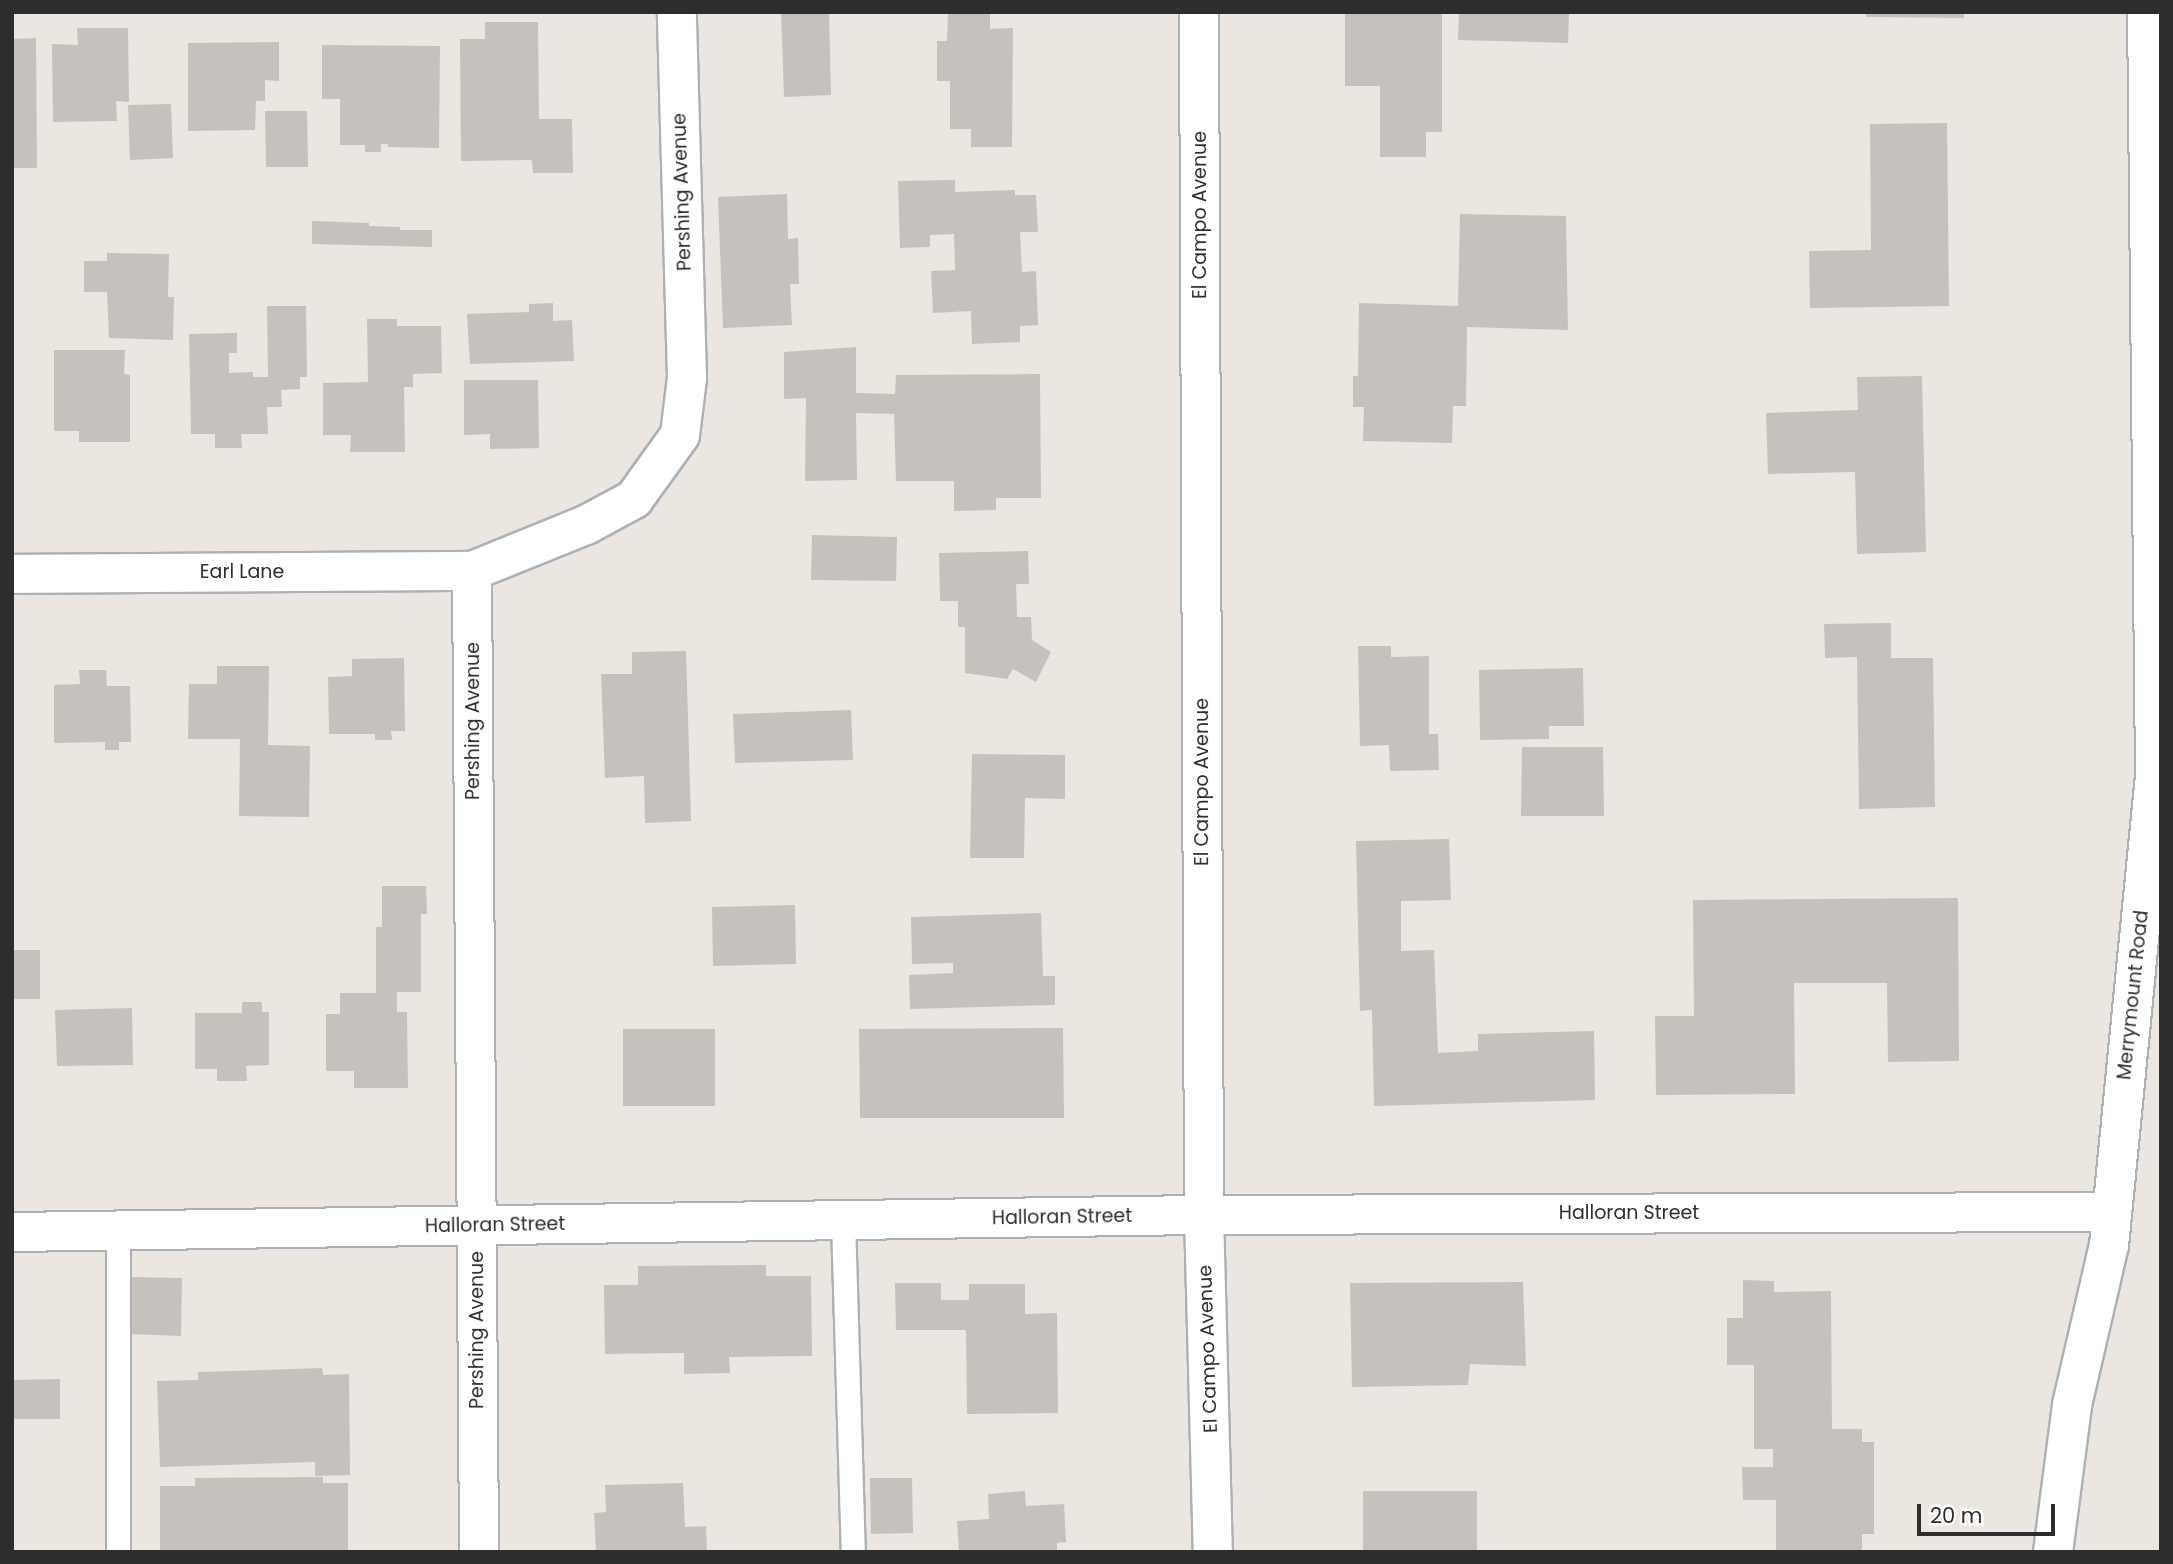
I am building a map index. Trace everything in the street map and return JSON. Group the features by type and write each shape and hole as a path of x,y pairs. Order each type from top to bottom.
{"street":[{"name":"Pershing Avenue","path":"478,1552 472,571 586,525 634,499 680,435 687,377 677,12"},
{"name":"El Campo Avenue","path":"1199,12 1204,1215 1213,1552"},
{"name":"Merrymount Road","path":"2053,1552 2072,1405 2109,1245 2155,772 2157,624 2154,59 2147,12"},
{"name":"Earl Lane","path":"12,574 472,571"},
{"name":"Halloran Street","path":"12,1232 1204,1215 2112,1212"}],"lane":[{"path":"843,1221 853,1552"},
{"path":"118,1231 118,1552"}],"building":[{"path":"781,12 829,12 831,95 784,97"},
{"path":"948,12 990,12 990,29 1013,28 1012,147 971,147 971,129 950,129 950,81 937,81 937,41 947,41"},
{"path":"1345,12 1442,12 1442,132 1426,132 1426,157 1380,157 1380,86 1345,86"},
{"path":"1459,12 1569,12 1568,43 1458,40"},
{"path":"1866,12 1964,12 1964,18 1866,17"},
{"path":"485,22 538,22 539,119 572,119 573,173 533,173 532,160 461,161 460,39 485,39"},
{"path":"77,28 128,28 129,102 116,101 117,121 53,122 52,44 78,45"},
{"path":"36,38 37,168 12,168 12,39"},
{"path":"279,42 279,81 265,80 265,101 256,101 255,130 188,131 188,43"},
{"path":"322,45 440,46 439,148 388,147 388,144 381,144 381,152 365,152 365,145 340,145 340,99 322,99"},
{"path":"171,104 173,158 130,160 128,105"},
{"path":"265,111 307,111 308,167 266,167"},
{"path":"1947,123 1949,306 1810,308 1809,251 1871,250 1870,124"},
{"path":"955,180 955,192 1015,190 1015,195 1036,195 1038,232 1020,232 1022,272 1036,271 1038,325 1020,326 1020,342 972,344 971,311 933,313 931,271 955,270 954,234 930,235 930,247 900,248 898,181"},
{"path":"787,194 788,239 798,238 799,284 790,284 792,325 723,328 718,197"},
{"path":"1460,214 1566,216 1568,330 1467,327 1466,406 1453,406 1452,443 1363,441 1364,407 1353,407 1353,376 1358,376 1359,303 1458,306"},
{"path":"312,221 369,223 369,226 400,227 400,230 432,230 432,247 312,244"},
{"path":"107,253 169,254 168,297 174,297 173,340 109,338 107,292 84,292 84,261 107,261"},
{"path":"553,303 553,321 572,320 574,361 470,364 467,314 529,312 529,304"},
{"path":"267,306 306,306 307,377 300,377 300,389 281,390 282,407 267,407 268,434 241,434 242,448 215,448 215,434 191,434 189,334 237,333 237,353 229,353 229,373 253,372 253,377 268,377"},
{"path":"367,319 397,319 397,326 441,326 442,373 413,374 413,387 404,387 405,452 350,452 351,435 323,435 323,383 368,382"},
{"path":"856,347 856,393 895,394 896,375 1040,374 1041,498 996,498 996,510 954,511 954,481 896,481 894,414 856,413 857,480 805,481 806,398 784,399 784,352"},
{"path":"54,350 125,350 124,374 130,375 130,442 79,442 79,431 54,431"},
{"path":"1922,376 1926,552 1857,554 1855,472 1768,474 1766,413 1858,410 1857,377"},
{"path":"464,380 538,380 539,448 490,449 490,434 464,435"},
{"path":"812,535 897,537 896,581 811,580"},
{"path":"1028,551 1029,584 1016,584 1017,617 1031,617 1032,640 1051,652 1036,682 1013,669 1007,679 965,673 965,627 958,627 958,601 940,601 939,553"},
{"path":"1891,623 1891,658 1933,658 1935,807 1859,809 1857,657 1825,658 1824,624"},
{"path":"1358,646 1391,646 1391,657 1429,656 1429,734 1438,734 1439,770 1390,771 1389,745 1360,746"},
{"path":"686,651 691,821 645,823 644,776 605,778 601,674 632,674 632,652"},
{"path":"404,658 405,731 391,731 392,740 375,740 375,734 329,734 328,677 352,676 352,659"},
{"path":"217,666 269,666 268,745 310,746 309,817 239,816 240,739 188,739 189,684 217,684"},
{"path":"1583,668 1584,726 1549,726 1549,739 1480,740 1479,670"},
{"path":"79,670 106,670 107,686 130,686 131,742 119,742 119,750 105,750 105,742 54,743 54,685 80,684"},
{"path":"851,710 853,760 735,763 733,714"},
{"path":"1522,747 1603,747 1604,816 1521,816"},
{"path":"972,754 1065,755 1065,799 1025,798 1024,858 970,858"},
{"path":"1449,839 1451,900 1401,901 1401,951 1434,950 1438,1053 1478,1051 1478,1034 1594,1031 1595,1100 1374,1106 1372,1010 1360,1011 1356,841"},
{"path":"382,886 426,886 427,914 421,914 421,992 397,992 397,1012 407,1012 408,1088 354,1088 354,1071 326,1071 326,1014 340,1014 340,993 376,993 376,927 382,927"},
{"path":"1958,898 1959,1061 1888,1062 1887,983 1794,983 1795,1094 1656,1095 1655,1016 1694,1016 1693,900"},
{"path":"795,905 796,964 713,966 712,907"},
{"path":"1041,913 1043,976 1055,976 1055,1005 910,1009 909,975 953,973 953,963 912,964 911,917"},
{"path":"12,950 40,950 40,999 12,999"},
{"path":"242,1002 262,1002 262,1012 269,1012 269,1065 246,1066 247,1081 217,1081 217,1069 195,1069 195,1013 242,1013"},
{"path":"132,1008 133,1065 57,1066 55,1010"},
{"path":"1063,1028 1064,1118 860,1118 859,1029"},
{"path":"623,1029 715,1029 715,1106 623,1106"},
{"path":"766,1265 766,1276 811,1276 812,1356 729,1357 730,1373 684,1374 684,1353 605,1354 604,1285 638,1285 638,1266"},
{"path":"130,1277 182,1278 181,1336 129,1334"},
{"path":"1743,1280 1774,1281 1774,1292 1831,1291 1832,1429 1862,1429 1862,1442 1874,1442 1874,1534 1862,1534 1862,1552 1776,1552 1776,1500 1743,1500 1742,1467 1773,1467 1773,1449 1754,1449 1754,1365 1727,1365 1727,1318 1743,1318"},
{"path":"1523,1282 1526,1366 1470,1364 1468,1385 1352,1387 1350,1283"},
{"path":"895,1283 941,1283 941,1300 969,1300 969,1284 1025,1284 1025,1314 1057,1313 1058,1413 967,1414 966,1330 896,1330"},
{"path":"322,1368 323,1375 349,1374 350,1475 315,1476 315,1462 160,1467 157,1381 198,1380 198,1372"},
{"path":"60,1379 60,1419 12,1419 12,1380"},
{"path":"323,1477 323,1483 348,1483 348,1552 160,1552 160,1486 195,1486 195,1478"},
{"path":"870,1478 912,1478 913,1533 871,1534"},
{"path":"683,1483 685,1527 706,1526 707,1552 596,1552 594,1513 606,1512 605,1485"},
{"path":"1025,1491 1026,1506 1064,1504 1066,1542 1057,1543 1057,1552 959,1552 957,1521 989,1519 988,1494"},
{"path":"1363,1491 1477,1491 1477,1552 1363,1552"}]}
